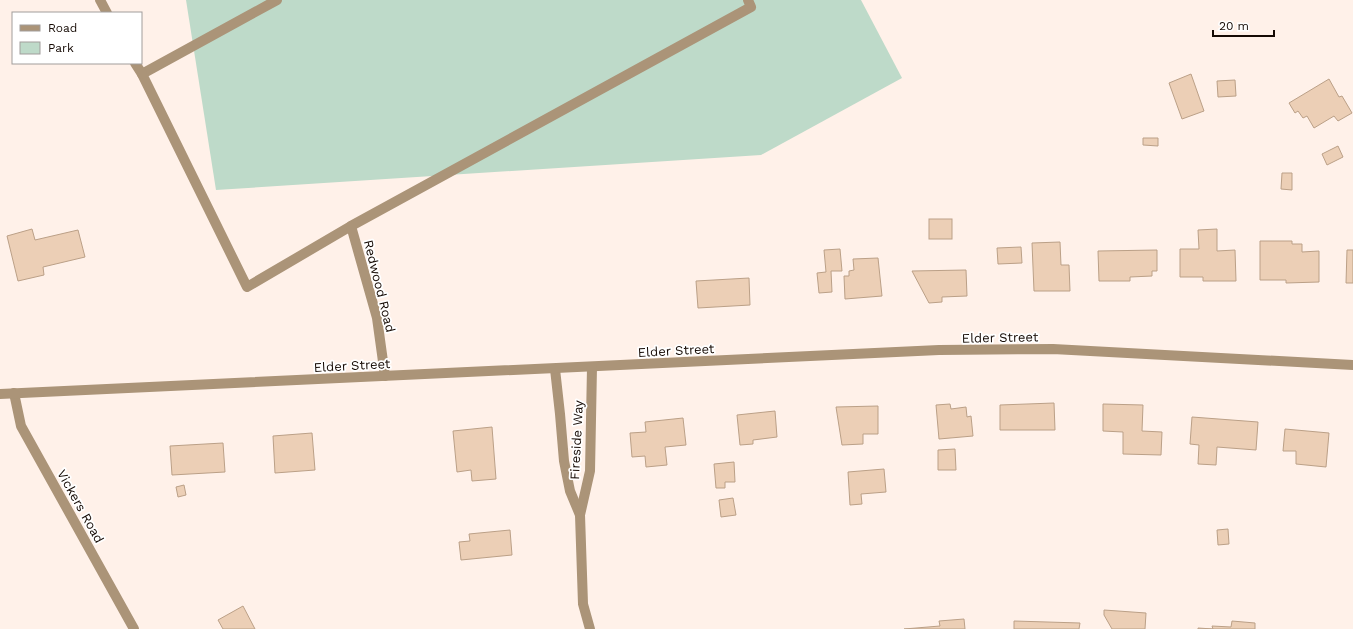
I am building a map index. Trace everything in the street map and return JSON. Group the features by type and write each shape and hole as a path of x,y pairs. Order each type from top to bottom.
{"street":[{"path":"100,0 106,12"},
{"path":"142,74 277,0"},
{"path":"136,64 142,74 247,287 351,226 751,7 748,0"},
{"name":"Redwood Road","path":"351,226 377,318 385,376"},
{"name":"Elder Street","path":"0,394 939,350 1053,349 1353,365"},
{"name":"Fireside Way","path":"590,629 583,604 580,515 590,471 592,366"},
{"name":"Fireside Way","path":"555,369 564,462 570,491 580,515"},
{"name":"Vickers Road","path":"14,393 21,426 134,629"}],"green space":[{"path":"186,0 861,0 902,78 761,155 216,190"}],"building":[{"path":"1191,74 1204,111 1182,119 1169,83"},
{"path":"1329,79 1339,97 1342,96 1352,113 1338,121 1334,116 1314,128 1307,116 1303,118 1298,111 1295,113 1289,103"},
{"path":"1235,80 1236,96 1218,97 1217,81"},
{"path":"1143,138 1158,138 1158,146 1143,145"},
{"path":"1338,146 1343,157 1327,165 1322,154"},
{"path":"1282,173 1292,173 1292,190 1281,189"},
{"path":"929,219 952,219 952,239 929,239"},
{"path":"32,229 35,240 78,230 85,257 43,267 44,275 18,281 7,236"},
{"path":"1217,229 1217,251 1235,250 1236,281 1203,281 1203,277 1180,277 1180,249 1199,249 1198,230"},
{"path":"1260,241 1292,241 1292,244 1302,244 1302,252 1319,251 1319,282 1286,283 1286,280 1260,280"},
{"path":"1060,242 1061,265 1069,265 1070,291 1034,291 1032,243"},
{"path":"1021,247 1022,263 998,264 997,248"},
{"path":"840,249 842,271 831,271 832,292 819,293 817,273 826,272 824,250"},
{"path":"1157,250 1157,271 1152,271 1152,276 1130,277 1130,281 1099,281 1098,251"},
{"path":"1347,250 1353,250 1353,283 1346,283"},
{"path":"878,258 882,296 845,299 844,276 849,276 849,271 854,270 853,259"},
{"path":"966,270 967,296 942,297 942,302 929,303 912,271"},
{"path":"749,278 750,305 698,308 696,281"},
{"path":"1054,403 1055,430 1000,430 1000,405"},
{"path":"950,404 951,409 966,407 967,417 971,416 973,436 939,439 936,405"},
{"path":"1103,404 1143,405 1142,431 1162,432 1161,455 1123,454 1123,432 1103,431"},
{"path":"878,406 878,434 863,434 863,444 842,445 836,407"},
{"path":"775,411 777,437 753,440 753,444 740,445 737,415"},
{"path":"1192,417 1258,422 1256,450 1217,447 1216,465 1198,464 1199,445 1190,444"},
{"path":"683,418 686,445 665,447 667,465 646,467 645,456 632,457 630,433 646,432 645,422"},
{"path":"492,427 496,479 472,481 471,470 457,472 453,431"},
{"path":"1285,429 1329,433 1326,467 1296,464 1296,451 1283,451"},
{"path":"312,433 315,470 275,473 273,436"},
{"path":"223,443 225,472 172,475 170,446"},
{"path":"955,449 956,470 938,470 938,450"},
{"path":"734,462 735,482 725,482 725,488 716,488 714,464"},
{"path":"884,469 886,492 861,494 862,504 850,505 848,472"},
{"path":"184,485 186,495 178,497 176,487"},
{"path":"733,498 736,515 721,517 719,500"},
{"path":"1228,529 1229,544 1218,545 1217,530"},
{"path":"510,530 512,555 461,560 459,542 470,541 469,534"},
{"path":"243,606 255,629 223,629 218,620"},
{"path":"1104,610 1146,613 1145,629 1112,629 1104,615"},
{"path":"964,619 965,629 904,629 940,626 939,621"},
{"path":"1014,621 1080,623 1079,629 1014,629"},
{"path":"1232,621 1255,623 1255,629 1213,629 1212,626 1231,627"}]}
